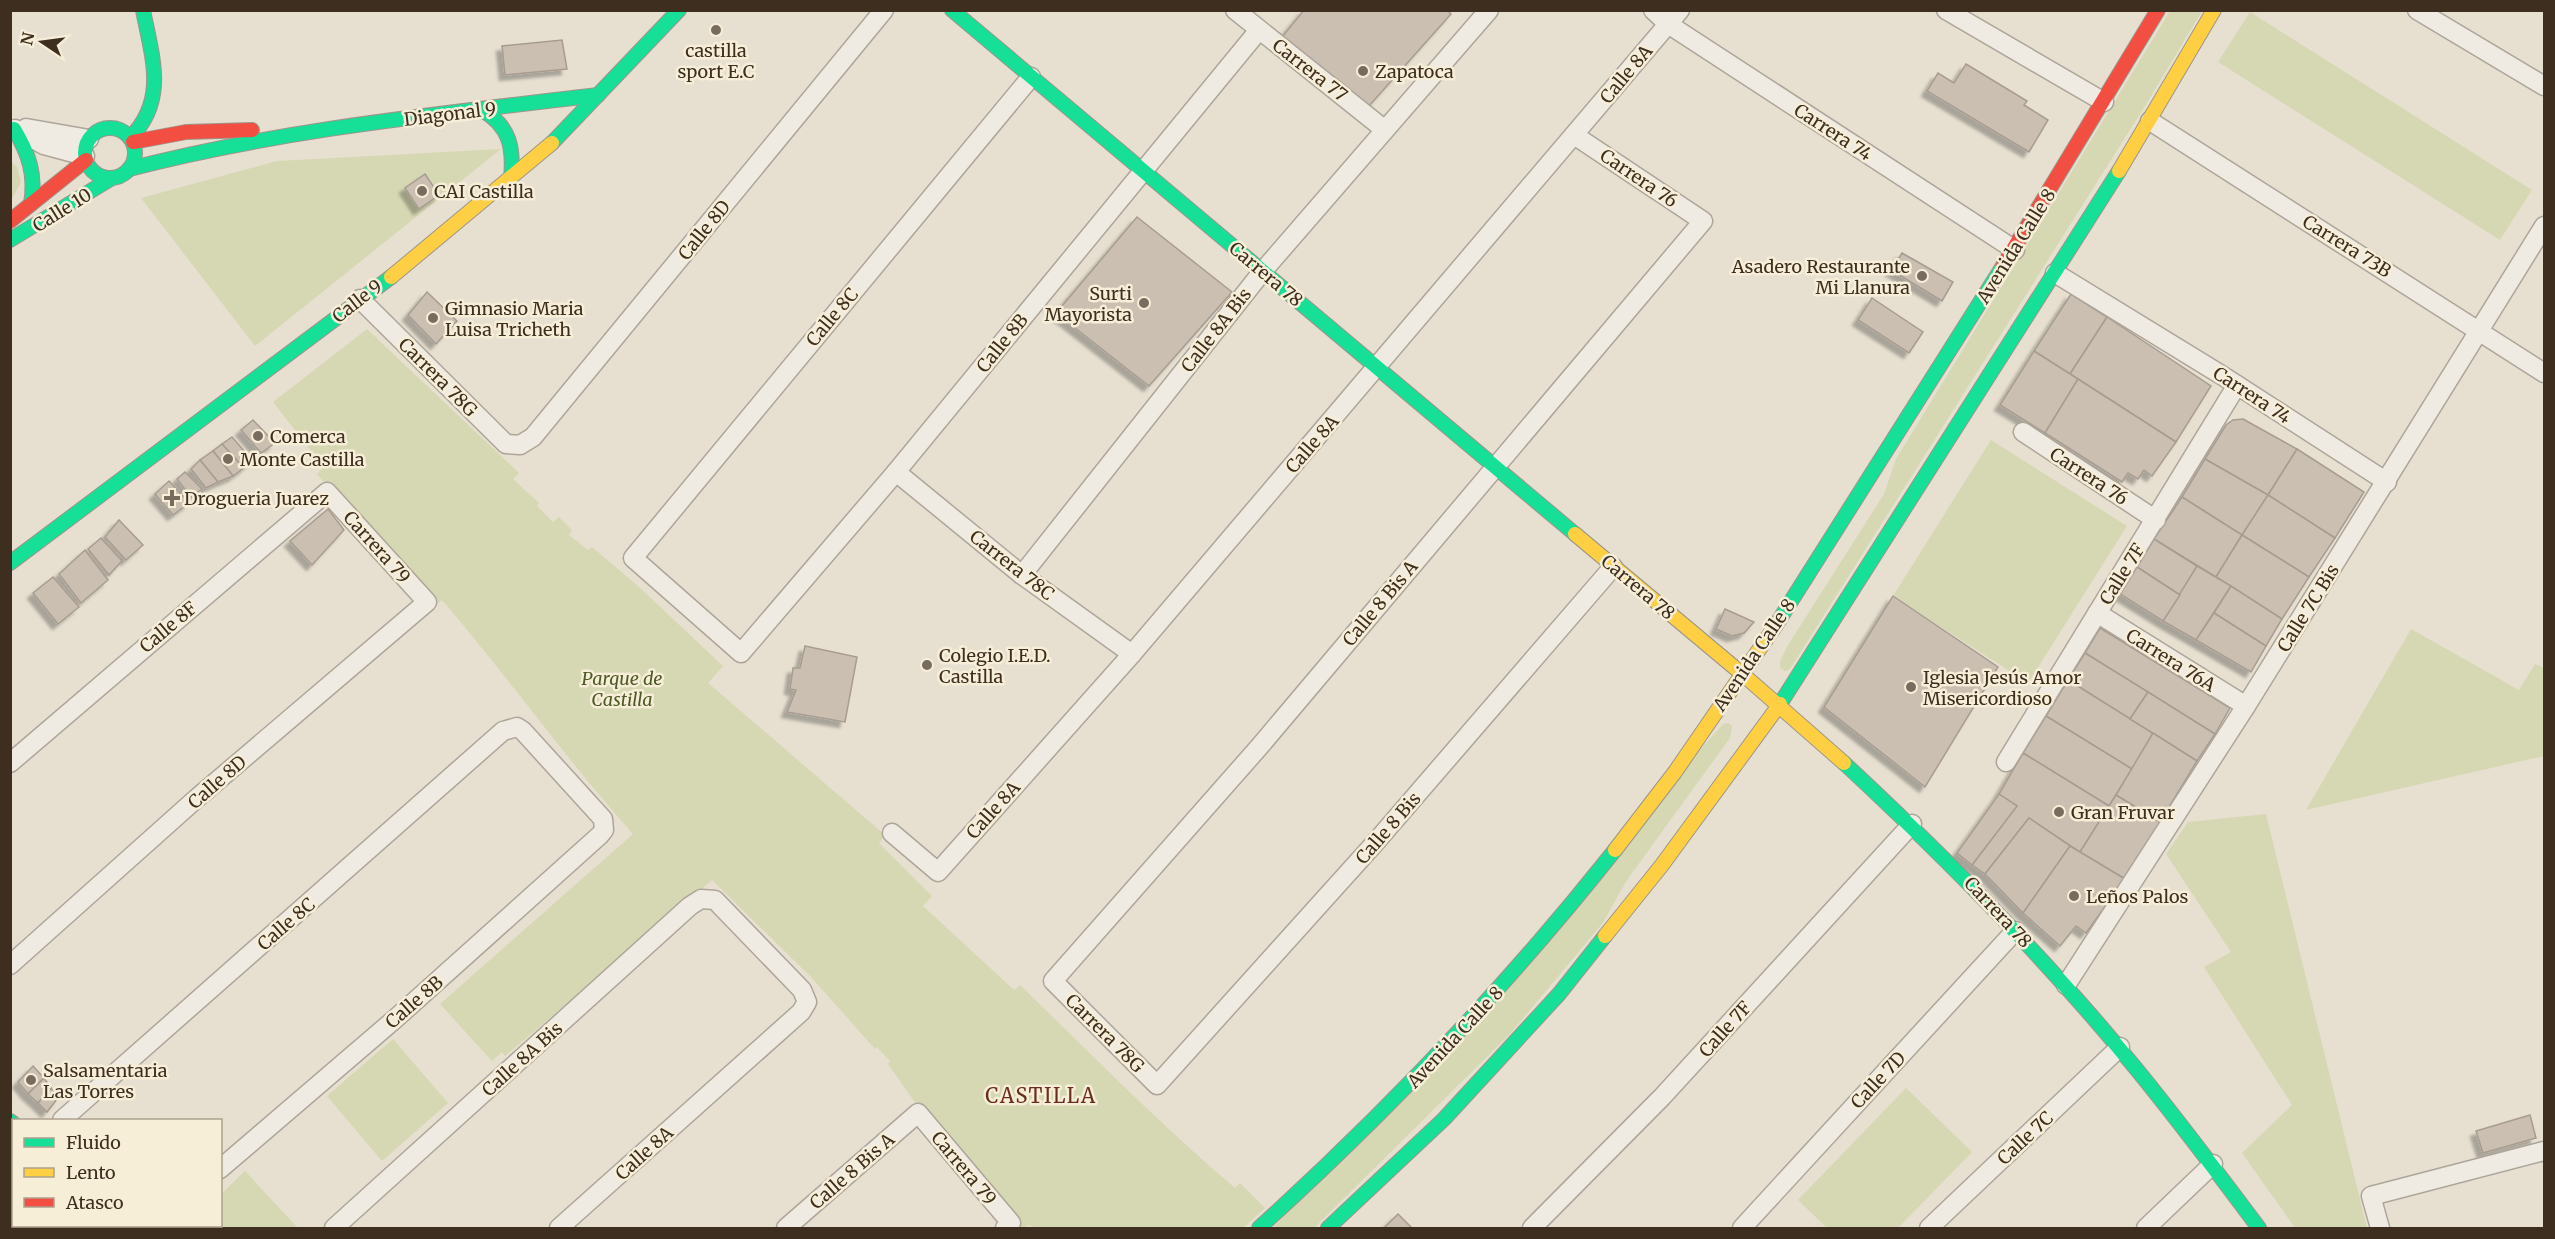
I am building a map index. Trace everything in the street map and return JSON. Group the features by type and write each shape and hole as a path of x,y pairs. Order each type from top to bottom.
{"street":[{"path":"143,10 162,100 186,132"},
{"name":"Calle 8D","path":"520,445 533,437 884,10"},
{"name":"Carrera 78","path":"951,10 1613,567 1780,704 1912,824 2066,985 2120,1047 2213,1164 2259,1228"},
{"name":"Carrera 77","path":"1235,10 1385,130"},
{"name":"Calle 8A Bis","path":"1022,575 1262,272 1489,10"},
{"name":"Carrera 74","path":"1653,10 1674,17 2015,250"},
{"path":"1946,10 2104,102"},
{"name":"Avenida Calle 8","path":"1258,1228 1355,1142 1425,1072 1506,982 1618,847 1744,674 2015,250 2158,10"},
{"path":"1328,1228 1444,1119 1559,994 1662,865 1780,704 2055,273 2150,121 2214,10"},
{"path":"2417,10 2544,86"},
{"name":"Calle 9","path":"10,563 360,299 511,179 598,95 675,12"},
{"name":"Calle 8A","path":"892,833 938,872 1132,654 1674,17"},
{"name":"Calle 8B","path":"741,653 896,472 1259,30"},
{"name":"Calle 8C","path":"741,653 633,558 1031,77"},
{"path":"118,129 134,110 142,93 162,100"},
{"name":"Diagonal 9","path":"129,169 190,153 303,131 598,95"},
{"path":"132,140 162,100"},
{"path":"482,110 493,115 509,133 514,157 511,179"},
{"name":"Carrera 73B","path":"2150,121 2544,373"},
{"path":"12,127 44,145 86,151"},
{"path":"12,127 33,165 35,178 31,204"},
{"path":"102,129 118,129 132,140 135,156 129,169 123,175 112,178 100,176 91,170 86,151 102,129"},
{"name":"Diagonal 9","path":"132,140 186,132 303,131"},
{"name":"Carrera 76","path":"1574,135 1703,221"},
{"name":"Calle 10","path":"10,221 86,151"},
{"name":"Calle 10","path":"10,240 112,178"},
{"name":"Calle 8 Bis A","path":"1053,981 1260,746 1703,221"},
{"name":"Calle 7C Bis","path":"2066,985 2246,706 2481,331 2544,226"},
{"name":"Carrera 74","path":"2055,273 2237,385 2387,482"},
{"name":"Carrera 78G","path":"360,299 506,444 520,445"},
{"name":"Calle 7F","path":"2006,762 2237,385"},
{"name":"Carrera 76","path":"2023,432 2156,520"},
{"name":"Carrera 78C","path":"896,472 1022,575 1132,654"},
{"name":"Carrera 79","path":"327,492 427,602"},
{"name":"Calle 8F","path":"10,763 327,492"},
{"name":"Calle 8 Bis","path":"1157,1085 1374,844 1613,567"},
{"name":"Calle 8D","path":"10,965 197,798 427,602"},
{"name":"Carrera 76A","path":"2097,613 2246,706"},
{"name":"Calle 8C","path":"63,1119 510,727"},
{"name":"Calle 8B","path":"222,1167 395,1019 596,841 604,830 603,819 523,730 510,727"},
{"name":"Calle 7F","path":"1532,1228 1662,1097 1912,824"},
{"name":"Calle 8A Bis","path":"334,1228 690,906 701,899 715,900"},
{"name":"Calle 8A","path":"559,1228 793,1020 807,1002 802,990 715,900"},
{"name":"Calle 7D","path":"1742,1228 2015,931"},
{"name":"Carrera 78G","path":"1053,981 1157,1085"},
{"name":"Calle 7C","path":"1929,1228 2120,1047"},
{"name":"Calle 8 Bis A","path":"786,1228 918,1113"},
{"name":"Carrera 79","path":"918,1113 1008,1226"},
{"path":"2380,1228 2371,1196 2544,1151"},
{"path":"2146,1228 2213,1164"}],"green space":[{"path":"2170,11 2202,11 2145,106 1790,669 1785,671 1780,668 1780,661 1788,645 1884,494 1896,459"},
{"path":"2250,12 2532,190 2500,240 2218,62"},
{"path":"501,149 255,346 141,198 277,161"},
{"path":"11,162 17,167 21,182 11,201"},
{"name":"Parque de Castilla","path":"367,329 519,473 513,479 539,503 537,506 553,522 559,517 572,530 569,535 588,550 592,547 638,586 723,666 708,683 885,835 879,843 932,896 923,906 1014,990 1020,985 1207,1164 1235,1188 1240,1183 1265,1208 1243,1228 1033,1228 1030,1225 1022,1228 918,1107 888,1064 890,1061 877,1047 875,1049 810,976 712,880 505,1056 502,1052 492,1061 440,1004 633,834 584,777 442,600 433,607 317,474 324,467 273,402"},
{"path":"1991,440 2127,526 2028,683 1893,596"},
{"path":"2411,629 2519,690 2535,664 2544,668 2544,756 2306,810"},
{"path":"1728,723 1732,726 1730,738 1627,880 1602,924 1510,1034 1314,1228 1273,1228 1723,724"},
{"path":"2266,814 2367,1228 2295,1228 2242,1153 2292,1105 2204,967 2231,952 2166,854 2188,822"},
{"path":"393,1039 448,1103 382,1161 327,1096"},
{"path":"1906,1088 1972,1152 1898,1228 1827,1228 1798,1200"},
{"path":"245,1171 298,1228 184,1228 222,1227 222,1193"}],"building":[{"name":"Zapatoca","path":"1304,10 1447,10 1451,14 1369,106 1282,37"},
{"path":"562,40 567,69 505,75 502,46"},
{"path":"1966,64 2027,101 2024,105 2048,120 2029,152 1927,91 1938,73 1954,83"},
{"name":"CAI Castilla","path":"425,174 439,195 419,209 405,188"},
{"name":"Surti Mayorista","path":"1137,217 1232,292 1149,386 1056,313"},
{"name":"Asadero Restaurante Mi Llanura","path":"1902,253 1953,282 1942,301 1891,270"},
{"name":"Gimnasio Maria Luisa Tricheth","path":"427,292 457,321 436,344 408,315"},
{"path":"2071,294 2107,317 2070,374 2034,351"},
{"path":"1872,298 1923,332 1909,353 1858,320"},
{"path":"2107,317 2211,386 2176,442 2070,374"},
{"path":"2034,351 2078,379 2045,433 2000,405"},
{"path":"2078,379 2176,442 2152,476 2144,470 2138,479 2128,473 2122,482 2045,433"},
{"path":"2243,419 2297,449 2268,495 2205,459 2226,425 2233,420"},
{"name":"Comerca","path":"253,420 275,443 261,453 241,430"},
{"path":"232,437 252,460 244,468 222,444"},
{"name":"Monte Castilla","path":"222,444 244,468 233,476 213,451"},
{"path":"2297,449 2364,492 2335,538 2268,495"},
{"path":"213,451 233,476 218,482 200,460"},
{"path":"2205,459 2268,495 2242,535 2182,497"},
{"path":"200,460 218,482 206,488 191,469"},
{"path":"185,472 202,489 191,497 177,479"},
{"name":"Drogueria Juarez","path":"169,481 189,503 173,515 155,494"},
{"path":"2268,495 2335,538 2309,577 2242,535"},
{"path":"2182,497 2242,535 2216,577 2154,539"},
{"path":"328,509 344,530 312,565 290,541"},
{"path":"119,520 143,545 126,560 105,537"},
{"path":"2242,535 2309,577 2282,619 2216,577"},
{"path":"101,538 122,561 109,575 88,549"},
{"path":"2154,539 2197,566 2180,595 2137,567"},
{"path":"85,550 108,580 81,603 59,574"},
{"path":"2197,566 2231,586 2196,640 2163,621"},
{"path":"2137,567 2180,595 2163,621 2120,594"},
{"path":"53,577 79,607 58,624 33,593"},
{"path":"2231,586 2282,619 2266,646 2214,613"},
{"name":"Iglesia Jesús Amor Misericordioso","path":"1893,596 1998,667 1925,787 1824,707"},
{"path":"1725,609 1754,622 1744,633 1732,636 1716,629"},
{"path":"2214,613 2266,646 2251,672 2196,640"},
{"path":"2100,628 2230,708 2215,734 2085,653"},
{"path":"805,646 857,657 845,722 787,712 796,690 790,689 793,668 800,668"},
{"path":"2085,653 2148,692 2130,719 2068,680"},
{"path":"2068,680 2153,733 2132,769 2046,716"},
{"path":"2148,692 2215,734 2197,761 2130,719"},
{"path":"2046,716 2132,769 2109,806 2023,753"},
{"path":"2153,733 2197,761 2160,822 2116,795"},
{"name":"Gran Fruvar","path":"2023,753 2109,806 2080,852 2029,818 1985,874 1972,865 2017,806 1999,794"},
{"path":"1999,794 2017,806 1972,865 1957,853"},
{"path":"2116,795 2160,822 2125,879 2080,852"},
{"path":"2029,818 2070,846 2023,913 1985,874"},
{"name":"Leños Palos","path":"2070,846 2125,879 2086,933 2076,926 2060,946 2023,913"},
{"name":"Salsamentaria Las Torres","path":"33,1066 44,1078 28,1094 18,1082"},
{"path":"44,1078 51,1088 38,1103 28,1094"},
{"path":"51,1088 58,1098 47,1112 38,1103"},
{"path":"2530,1115 2536,1138 2483,1153 2476,1131"},
{"path":"1398,1214 1412,1228 1384,1228"}],"traffic: fast":[{"path":"130,138 142,124 153,93 153,61 143,10"},
{"path":"552,143 679,10"},
{"path":"952,10 1575,534"},
{"path":"129,169 245,143 304,133 421,116 598,95"},
{"path":"482,110 499,123 508,139 512,157 511,179"},
{"path":"105,128 115,128 128,135 135,148 135,153 135,158 128,171 115,178 105,178 96,174 89,167 85,158 85,148 89,139 96,132 105,128"},
{"path":"14,129 24,147 30,165 33,184 31,204"},
{"path":"1780,704 2119,171"},
{"path":"10,240 112,178"},
{"path":"1776,625 2003,266"},
{"path":"10,563 391,277"},
{"path":"1844,763 1955,870 2061,981 2162,1101 2259,1228"},
{"path":"1259,1228 1354,1139 1445,1046 1532,950 1615,850"},
{"path":"1328,1228 1444,1119 1559,994 1605,936"}],"traffic: slow":[{"path":"2119,171 2214,10"},
{"path":"391,277 552,143"},
{"path":"1575,534 1747,678 1844,763"},
{"path":"1615,850 1675,772 1776,625"},
{"path":"1605,936 1662,865 1780,704"}],"traffic: jam":[{"path":"2003,266 2158,10"},
{"path":"133,142 186,132 252,130"},
{"path":"10,221 86,160"}],"place":[{"name":"castilla sport E.C","path":"716,30"},
{"name":"Zapatoca","path":"1363,71"},
{"name":"CAI Castilla","path":"422,191"},
{"name":"Asadero Restaurante Mi Llanura","path":"1922,276"},
{"name":"Surti Mayorista","path":"1144,303"},
{"name":"Gimnasio Maria Luisa Tricheth","path":"433,318"},
{"name":"Comerca","path":"258,436"},
{"name":"Monte Castilla","path":"228,459"},
{"name":"Drogueria Juarez","path":"172,498"},
{"name":"Colegio I.E.D. Castilla","path":"927,665"},
{"name":"Iglesia Jesús Amor Misericordioso","path":"1911,687"},
{"name":"Gran Fruvar","path":"2059,812"},
{"name":"Leños Palos","path":"2074,896"},
{"name":"Salsamentaria Las Torres","path":"31,1080"}],"district":[{"name":"CASTILLA","path":"1041,1095"}]}
